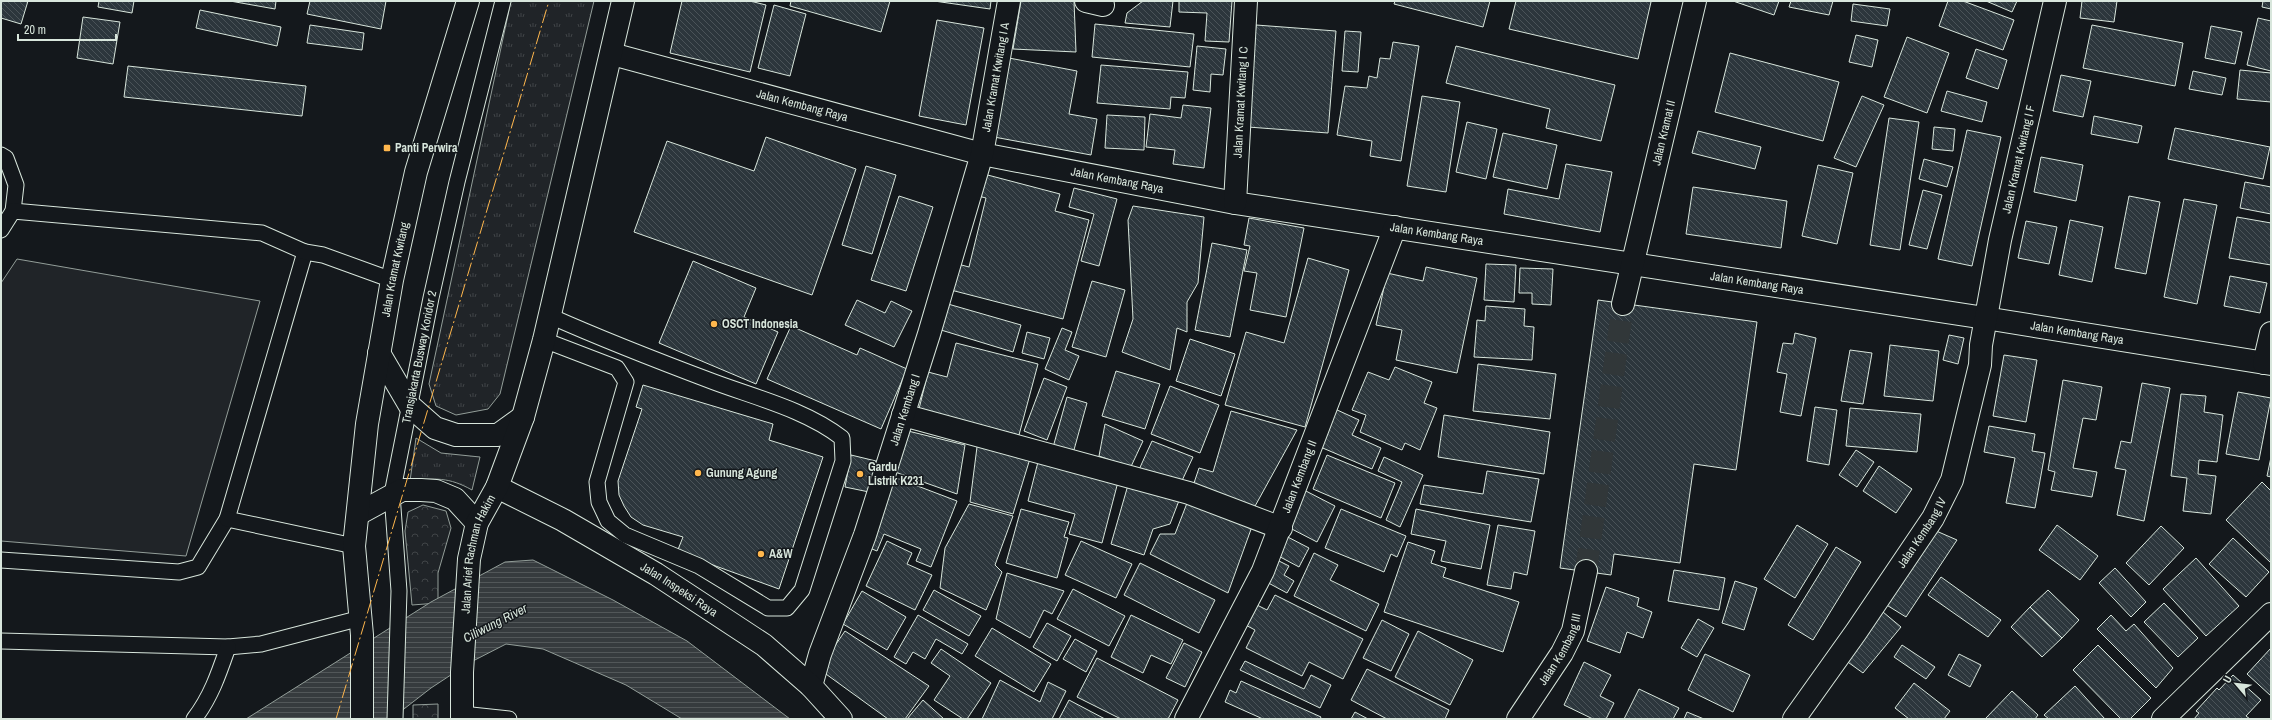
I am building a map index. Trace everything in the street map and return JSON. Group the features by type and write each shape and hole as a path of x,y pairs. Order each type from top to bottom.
{"street":[{"name":"Jalan Kramat Kwitang","path":"354,546 367,424 378,353 392,280 416,172 468,1"},
{"path":"497,487 523,417 544,340 612,54 623,1"},
{"name":"Jalan Kramat Kwitang I A","path":"982,154 1009,1"},
{"name":"Jalan Kramat Kwitang I C","path":"1235,203 1246,1"},
{"name":"Jalan Kramat II","path":"1631,265 1695,1"},
{"name":"Jalan Kramat Kwitang I F","path":"1985,318 2000,240 2055,1"},
{"name":"Jalan Kembang Raya","path":"612,54 982,154 1235,203 1631,265 1985,318 2267,364"},
{"name":"Jalan Kembang I","path":"811,686 820,654 865,535 982,154"},
{"name":"Jalan Kembang II","path":"1186,719 1263,571 1281,528 1395,227"},
{"path":"1623,304 1631,265"},
{"name":"Jalan Kembang IV","path":"1794,719 1929,525 1952,480 1980,365 1985,318"},
{"path":"2267,364 2271,333"},
{"path":"378,353 410,406 435,428 456,435 498,435 523,417"},
{"path":"903,415 1189,493 1281,528"},
{"name":"Jalan Inspeksi Raya","path":"497,487 563,520 656,574 764,645 811,686 841,719"},
{"name":"Jalan Arief Rachman Hakim","path":"462,717 462,672 469,559 477,523 497,487"},
{"path":"358,514 392,494 402,490 436,491 455,499 477,523"},
{"path":"354,546 362,626 362,719"},
{"name":"Jalan Kembang III","path":"1518,719 1562,653 1573,631 1586,572"},
{"path":"2163,719 2271,614"}],"lane":[{"name":"Transjakarta Busway Koridor 2","path":"395,719 399,591 392,494 431,298 455,190 502,1"},
{"path":"1,155 6,158 16,185 13,211 1,230"},
{"path":"13,211 262,233 305,252 323,256 392,280"},
{"path":"1,560 180,572 198,568 227,519 305,252"},
{"path":"544,340 617,368 626,382 597,482 599,502 608,521 625,535 698,566 768,608 787,608 802,590 843,461 842,438 825,425 792,410 621,348 550,316"},
{"path":"227,519 354,546"},
{"path":"1,641 228,647 261,644 362,626"},
{"path":"194,719 205,705 216,684 228,647"},
{"path":"462,717 509,719"}],"green space":[{"path":"511,1 594,1 500,394 488,409 456,415 436,406 429,384"},
{"path":"17,259 260,301 186,556 1,541 1,283"},
{"path":"416,438 441,453 480,457 472,490 449,481 427,479 410,481"},
{"path":"423,505 446,511 451,528 438,573 438,603 412,605 405,531 408,512"},
{"path":"438,704 438,719 413,719 413,705"}],"water":[{"name":"Ciliwung River","path":"533,560 613,600 687,641 790,719 682,719 626,685 543,649 506,644 469,663 431,688 391,719 246,719 431,602 505,562"}],"building":[{"path":"1,1 28,1 21,24 1,18"},
{"path":"99,1 134,1 132,13 98,7"},
{"path":"230,1 276,1 275,9"},
{"path":"310,1 386,1 381,29 307,14"},
{"path":"682,1 750,1 766,5 750,72 670,53"},
{"path":"791,1 890,1 881,32 790,6"},
{"path":"934,1 991,1 990,9"},
{"path":"1021,1 1074,1 1076,52 1013,49"},
{"path":"1143,1 1173,1 1170,27 1125,23 1127,13"},
{"path":"1179,1 1232,1 1229,42 1205,41 1207,13 1179,12"},
{"path":"1395,1 1490,1 1483,27 1394,4"},
{"path":"1516,1 1651,2 1638,59 1509,29"},
{"path":"1733,1 1779,1 1774,15"},
{"path":"1791,1 1833,1 1829,15 1789,7"},
{"path":"1948,1 1963,1 2014,20 2003,50 1939,26"},
{"path":"1986,1 2017,1 2012,12"},
{"path":"2082,1 2117,1 2114,22 2080,18"},
{"path":"2263,1 2271,1 2271,9 2262,7"},
{"path":"1853,4 1890,9 1887,26 1851,21"},
{"path":"774,5 806,14 790,76 758,68"},
{"path":"200,10 281,27 277,46 196,28"},
{"path":"83,17 120,22 113,64 77,58"},
{"path":"2258,18 2271,21 2271,71 2247,65"},
{"path":"937,20 984,28 966,125 919,116"},
{"path":"1095,24 1194,34 1190,67 1092,57"},
{"path":"310,25 364,33 362,50 307,43"},
{"path":"1256,25 1336,31 1328,133 1248,127"},
{"path":"2092,25 2183,43 2175,86 2083,68"},
{"path":"2211,26 2242,32 2235,64 2205,58"},
{"path":"1345,31 1361,32 1358,72 1342,71"},
{"path":"1856,35 1878,40 1872,67 1849,62"},
{"path":"1907,37 1949,53 1927,113 1884,97"},
{"path":"1393,42 1419,46 1401,161 1370,156 1372,141 1337,135 1345,86 1367,88 1369,76 1377,78 1380,58 1390,59"},
{"path":"1197,46 1226,49 1223,75 1211,74 1210,92 1193,90"},
{"path":"1456,46 1615,85 1601,141 1546,128 1550,109 1446,83"},
{"path":"1976,49 2007,60 1998,89 1966,78"},
{"path":"1730,53 1839,82 1823,141 1715,112"},
{"path":"1009,58 1077,71 1069,114 1097,119 1091,155 994,137"},
{"path":"1101,65 1188,72 1185,98 1171,97 1170,109 1097,103"},
{"path":"128,66 306,86 302,116 124,97"},
{"path":"2240,70 2271,73 2271,102 2237,99"},
{"path":"2193,71 2226,78 2222,95 2189,89"},
{"path":"2061,75 2091,81 2083,117 2053,111"},
{"path":"1947,91 1987,102 1982,122 1941,111"},
{"path":"1422,96 1460,102 1446,192 1407,186"},
{"path":"1862,96 1884,105 1856,167 1834,158"},
{"path":"1183,105 1211,108 1204,168 1173,164 1175,150 1146,147 1150,114 1181,118"},
{"path":"1107,115 1145,117 1144,150 1105,148"},
{"path":"2094,116 2142,126 2138,143 2091,134"},
{"path":"1889,118 1919,122 1900,250 1870,245"},
{"path":"1467,122 1497,129 1486,179 1456,172"},
{"path":"1934,127 1955,129 1953,151 1932,149"},
{"path":"2175,128 2270,147 2263,179 2168,159"},
{"path":"1967,130 2001,137 1972,266 1938,259"},
{"path":"1698,131 1761,147 1755,169 1692,153"},
{"path":"1503,133 1557,145 1547,189 1493,177"},
{"path":"766,137 856,169 812,295 634,232 667,141 754,171"},
{"path":"2041,157 2083,165 2076,201 2034,192"},
{"path":"1924,159 1953,167 1947,187 1919,179"},
{"path":"1566,164 1612,172 1600,232 1504,214 1508,189 1559,199"},
{"path":"1818,165 1853,173 1837,244 1802,236"},
{"path":"866,166 896,175 872,254 842,245"},
{"path":"980,173 1060,194 1055,211 1089,220 1063,319 947,289 954,263 969,267 986,198 974,195"},
{"path":"2245,182 2271,187 2271,214 2240,208"},
{"path":"1693,187 1787,201 1781,248 1686,234"},
{"path":"1074,188 1117,199 1099,266 1081,261 1094,214 1069,207"},
{"path":"1923,190 1942,195 1927,249 1909,245"},
{"path":"899,196 933,207 906,291 871,280"},
{"path":"2129,196 2160,202 2146,274 2115,268"},
{"path":"2184,199 2217,205 2197,304 2164,297"},
{"path":"1133,206 1204,217 1198,283 1187,302 1187,332 1177,328 1170,370 1122,352 1133,319 1128,220"},
{"path":"2237,217 2271,223 2271,265 2229,258"},
{"path":"1249,218 1304,228 1286,317 1250,310 1257,273 1244,271 1250,246 1244,245"},
{"path":"2070,220 2103,227 2092,282 2059,275"},
{"path":"2026,221 2057,227 2049,264 2018,258"},
{"path":"1212,243 1247,250 1230,337 1195,330"},
{"path":"1308,258 1349,270 1305,427 1225,405 1246,332 1284,343"},
{"name":"OSCT Indonesia","path":"693,261 756,288 744,317 778,332 756,384 659,343"},
{"path":"1486,264 1516,265 1514,302 1484,300"},
{"path":"1426,267 1477,278 1457,373 1396,360 1402,330 1376,325 1387,273 1423,281"},
{"path":"1520,268 1553,269 1551,305 1532,304 1532,293 1519,293"},
{"path":"2230,276 2267,283 2260,313 2224,306"},
{"path":"1092,281 1125,290 1106,357 1072,347"},
{"path":"857,300 885,313 891,301 912,311 894,347 845,325"},
{"path":"1598,300 1757,322 1736,470 1694,464 1680,563 1614,554 1611,575 1560,568"},
{"path":"948,304 1021,325 1013,352 941,330"},
{"path":"1486,306 1525,309 1524,326 1534,327 1532,360 1474,357 1477,320 1485,321"},
{"path":"791,326 857,355 860,348 907,369 881,429 767,379"},
{"path":"1062,328 1072,332 1065,350 1079,356 1069,380 1045,369"},
{"path":"1027,332 1050,338 1044,359 1022,353"},
{"path":"1795,333 1816,338 1801,416 1780,412 1787,374 1777,372 1783,343 1793,344"},
{"path":"1949,335 1964,338 1958,364 1943,360"},
{"path":"1190,339 1235,354 1221,396 1176,381"},
{"path":"956,343 1038,364 1019,435 919,409 928,372 947,377"},
{"path":"1890,345 1939,351 1933,401 1884,396"},
{"path":"1850,350 1872,353 1863,404 1841,401"},
{"path":"2004,355 2037,360 2026,422 1993,416"},
{"path":"1478,364 1556,374 1550,419 1473,411"},
{"path":"1395,367 1432,382 1424,403 1437,408 1420,450 1405,443 1402,450 1360,432 1366,415 1352,410 1368,372 1389,380"},
{"path":"1116,371 1160,384 1145,429 1102,416"},
{"path":"1044,378 1067,387 1047,440 1024,431"},
{"path":"2063,380 2102,387 2096,420 2083,418 2073,468 2097,472 2092,497 2051,490 2055,472 2048,470"},
{"path":"2142,383 2170,388 2144,521 2117,515 2126,470 2115,468 2121,441 2131,443"},
{"path":"643,385 773,424 769,440 823,457 779,589 677,552 683,537 643,525 631,517 619,495 618,481 642,409 636,407"},
{"path":"1170,386 1219,405 1200,453 1151,434"},
{"path":"2238,392 2271,398 2259,460 2226,454"},
{"path":"2181,394 2206,396 2204,412 2223,415 2217,462 2199,460 2198,474 2216,476 2211,514 2183,511 2187,478 2171,476"},
{"path":"1067,397 1087,403 1072,457 1052,451"},
{"path":"1815,407 1837,410 1829,465 1807,461"},
{"path":"1850,408 1921,414 1917,452 1846,446"},
{"path":"1335,409 1359,420 1352,435 1381,448 1372,469 1318,446"},
{"path":"1231,411 1297,430 1254,508 1193,486 1199,468 1213,472"},
{"path":"1444,415 1550,432 1544,474 1438,457"},
{"path":"1105,424 1143,441 1127,475 1113,461 1099,456"},
{"path":"1989,426 2035,434 2032,451 2045,453 2035,508 2006,503 2015,458 1984,452"},
{"path":"904,430 965,445 957,494 895,472"},
{"path":"978,439 1032,452 1013,514 970,502"},
{"path":"1152,441 1193,457 1180,485 1137,474"},
{"path":"1856,450 1874,462 1857,487 1839,475"},
{"name":"Gardu Listrik K231","path":"851,455 876,461 869,492 845,487"},
{"path":"1327,455 1395,483 1381,518 1313,489"},
{"path":"1384,457 1423,475 1400,527 1386,520 1402,482 1378,471"},
{"path":"2271,457 2271,477 2267,476"},
{"path":"1039,458 1119,478 1102,543 1069,534 1075,514 1028,501"},
{"path":"1879,466 1912,489 1896,513 1863,491"},
{"path":"1487,471 1539,479 1531,522 1420,504 1424,485 1483,494"},
{"path":"894,477 957,501 931,567 916,561 921,549 884,534 877,551 867,547"},
{"path":"2262,482 2271,491 2271,563 2226,520"},
{"path":"1128,485 1180,498 1170,524 1153,529 1144,555 1111,544"},
{"path":"1304,490 1335,506 1317,542 1286,526"},
{"path":"1189,498 1254,521 1228,593 1150,554 1160,534 1175,534"},
{"path":"969,504 1013,516 995,565 1002,572 986,610 940,588 945,548"},
{"path":"1021,509 1069,522 1064,537 1068,538 1057,578 1006,563"},
{"path":"1341,509 1406,536 1397,557 1391,554 1384,572 1325,548"},
{"path":"1416,509 1490,525 1481,569 1441,561 1446,541 1411,534"},
{"path":"1498,525 1535,531 1527,575 1514,572 1511,589 1487,585"},
{"path":"1797,525 1828,544 1795,598 1764,579"},
{"path":"2057,525 2098,556 2080,580 2039,550"},
{"path":"2161,526 2184,548 2149,585 2126,563"},
{"path":"1934,530 1957,540 1906,617 1885,604"},
{"path":"1280,533 1309,548 1299,567 1271,552"},
{"path":"2233,538 2269,572 2246,597 2209,564"},
{"path":"887,541 912,553 907,564 932,575 915,610 866,586"},
{"path":"1081,541 1132,564 1116,598 1065,575"},
{"path":"1408,542 1435,551 1431,563 1446,568 1443,577 1519,602 1503,652 1384,612"},
{"path":"1836,547 1861,562 1813,640 1788,625"},
{"path":"1314,553 1338,565 1330,580 1379,604 1366,631 1294,596"},
{"path":"1273,558 1289,566 1284,575 1294,581 1287,593 1261,579"},
{"path":"2196,558 2239,606 2206,636 2163,589"},
{"path":"1140,563 1215,600 1199,633 1124,595"},
{"path":"2115,568 2146,602 2131,617 2099,583"},
{"path":"1674,570 1725,578 1719,610 1668,601"},
{"path":"1007,573 1064,591 1052,614 1044,610 1030,638 996,619"},
{"path":"1941,577 2001,620 1988,637 1928,595"},
{"path":"1735,581 1757,588 1744,630 1722,623"},
{"path":"1606,587 1639,598 1637,606 1652,612 1643,638 1627,632 1620,653 1587,641"},
{"path":"1073,589 1125,616 1109,646 1057,619"},
{"path":"934,590 981,616 969,636 923,610"},
{"path":"2048,590 2079,620 2062,638 2030,607"},
{"path":"862,591 906,617 887,650 843,624"},
{"path":"1275,595 1363,639 1343,679 1309,662 1302,676 1246,648 1255,630 1238,621 1249,601 1267,610"},
{"path":"2164,603 2198,638 2178,657 2144,622"},
{"path":"2030,607 2062,638 2042,657 2011,627"},
{"path":"1883,612 1901,627 1863,673 1845,660"},
{"path":"918,615 968,644 962,654 936,639 925,659 913,652 906,664 894,657"},
{"path":"1131,615 1183,640 1171,664 1151,655 1143,673 1111,657"},
{"path":"2111,615 2126,631 2134,624 2173,668 2156,688 2097,629"},
{"path":"1698,619 1714,628 1697,657 1681,648"},
{"path":"1382,620 1409,634 1391,671 1363,658"},
{"path":"1047,623 1071,636 1057,661 1033,647"},
{"path":"992,628 1051,664 1034,692 975,656"},
{"path":"845,631 929,686 905,719 888,719 819,669"},
{"path":"1418,631 1473,660 1450,705 1395,677"},
{"path":"1075,639 1097,651 1086,672 1063,659"},
{"path":"1184,643 1202,652 1185,687 1166,678"},
{"path":"1902,645 1935,667 1926,679 1894,657"},
{"path":"2098,645 2151,698 2130,719 2121,719 2073,670"},
{"path":"2271,648 2271,696 2247,674"},
{"path":"941,649 991,683 967,719 963,719 934,700 950,676 931,663"},
{"path":"1705,654 1750,675 1733,712 1688,690"},
{"path":"1959,654 1981,665 1970,687 1948,675"},
{"path":"1097,658 1178,700 1168,719 1121,719 1077,697"},
{"path":"1245,661 1304,689 1311,675 1331,685 1320,708 1240,670"},
{"path":"1584,662 1611,675 1600,696 1614,703 1606,719 1593,719 1564,705"},
{"path":"1367,669 1449,710 1445,719 1387,719 1351,700"},
{"path":"2233,675 2261,700 2246,716 2250,719 2194,719 2199,713 2196,711 2217,688 2219,690"},
{"path":"1000,680 1040,702 1048,682 1066,691 1052,719 982,719"},
{"path":"1241,681 1321,717 1320,719 1263,719 1225,702 1230,690 1236,693"},
{"path":"1914,683 1950,711 1944,719 1909,719 1895,708"},
{"path":"2075,686 2105,719 2049,719 2044,715"},
{"path":"1639,689 1679,708 1673,719 1624,719"},
{"path":"2012,691 2038,715 2035,719 1985,719"},
{"path":"923,700 944,719 907,719"},
{"path":"1069,700 1105,719 1059,719"},
{"path":"1355,712 1368,719 1351,719"},
{"path":"1687,712 1704,719 1684,719"}],"tunnel":[{"path":"1586,571 1623,304"}],"power":[{"path":"336,719 549,1"}],"place":[{"name":"Panti Perwira","path":"387,148"},
{"name":"OSCT Indonesia","path":"714,324"},
{"name":"Gunung Agung","path":"698,473"},
{"name":"Gardu Listrik K231","path":"860,474"},
{"name":"A&W","path":"761,554"}]}
